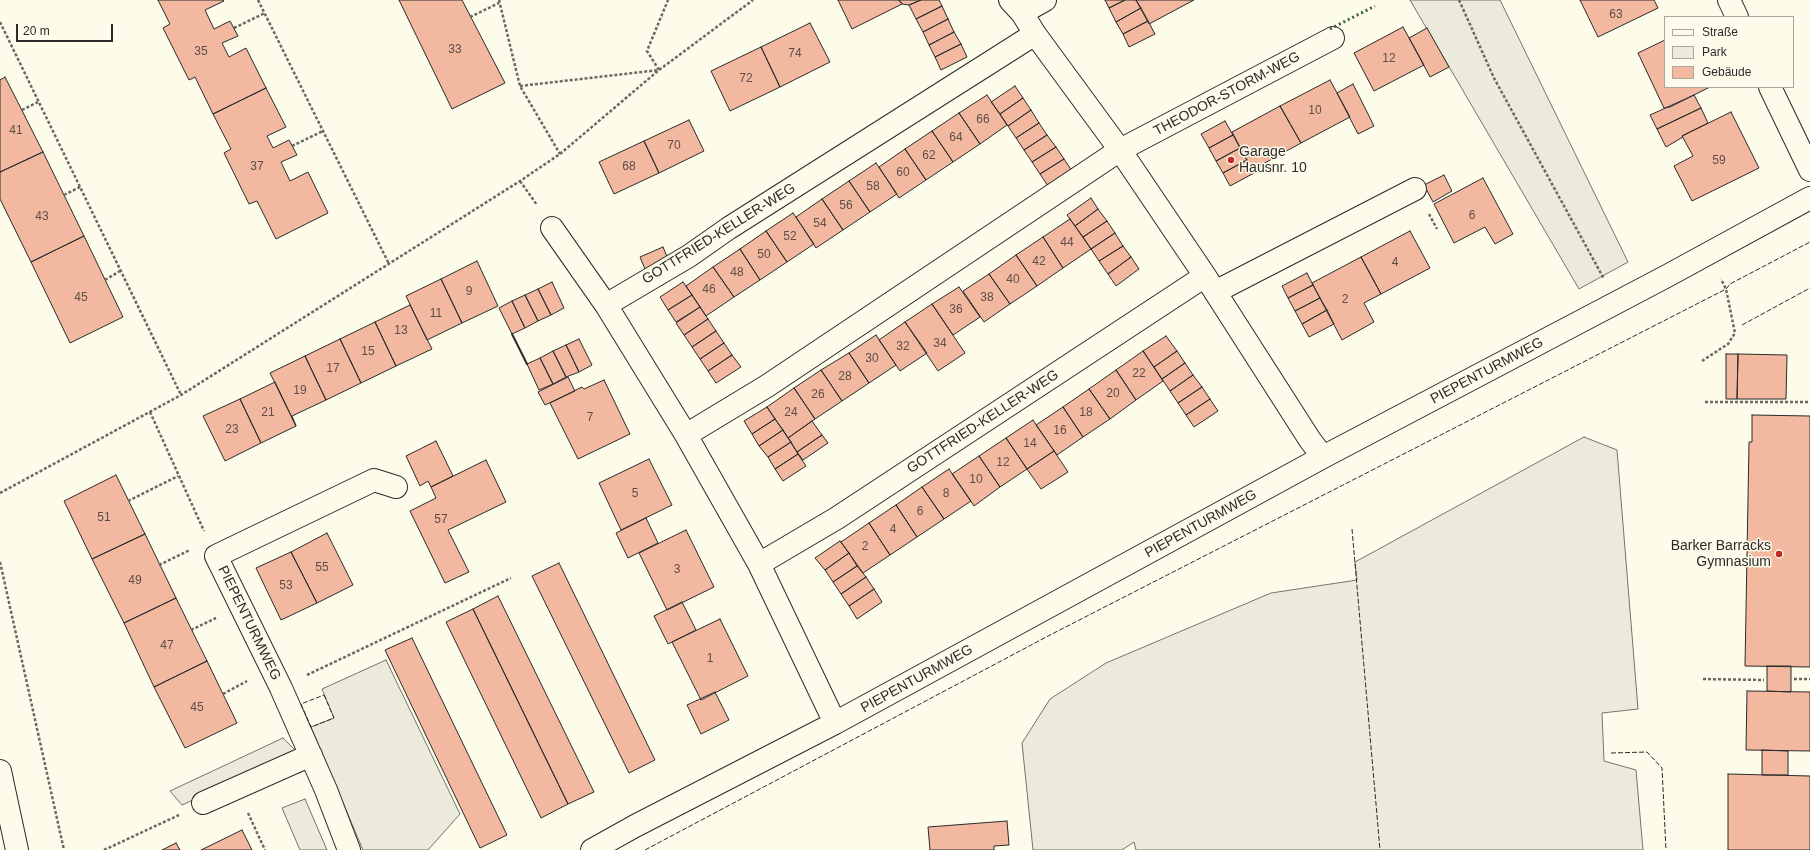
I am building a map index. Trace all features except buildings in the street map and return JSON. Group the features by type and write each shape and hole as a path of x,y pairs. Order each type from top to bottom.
{"street":[{"path":"1046,0 1016,6 1120,150 1210,284 1323,458"},
{"path":"1729,0 1737,16"},
{"name":"GOTTFRIED-KELLER-WEG","path":"606,305 688,256 729,228 1035,34"},
{"name":"THEODOR-STORM-WEG","path":"1120,150 1333,38"},
{"path":"1770,88 1810,170"},
{"path":"686,435 767,386 1120,150"},
{"path":"1210,284 1415,189"},
{"name":"PIEPENTURMWEG","path":"592,850 635,826 835,724 1323,458 1810,198"},
{"path":"552,228 606,305 686,435 759,564 835,724"},
{"name":"GOTTFRIED-KELLER-WEG","path":"759,564 837,518 1210,284"},
{"name":"PIEPENTURMWEG","path":"349,850 311,755 281,688 212,549 374,480 396,487"},
{"path":"203,804 311,755"},
{"path":"0,771 17,850"}],"path":[{"path":"258,0 322,132 389,264"},
{"path":"659,70 647,51 668,0"},
{"path":"0,493 181,395 520,181 560,154 659,70 753,0"},
{"path":"1459,0 1494,78 1616,302"},
{"path":"470,17 499,1 520,86 560,154"},
{"path":"234,28 265,13"},
{"path":"0,22 181,395"},
{"path":"520,86 659,70"},
{"path":"22,110 38,102"},
{"path":"292,146 322,132"},
{"path":"64,195 80,187"},
{"path":"105,280 120,271"},
{"path":"1702,361 1728,344 1735,333 1726,289"},
{"path":"1705,402 1810,402"},
{"path":"150,412 212,549 159,564"},
{"path":"128,501 178,476"},
{"path":"0,562 64,850"},
{"path":"281,688 511,578"},
{"path":"1703,679 1764,680"},
{"path":"1794,679 1810,679"},
{"path":"238,788 265,850"},
{"path":"104,850 203,804"}],"green space":[{"path":"1410,0 1500,0 1628,262 1579,289"}],"shaded area":[{"path":"1584,437 1617,450 1638,709 1602,713 1604,761 1636,770 1643,850 1136,850 1134,842 1122,850 1033,850 1022,743 1050,699 1106,663 1271,593 1357,580 1355,562"},
{"path":"386,660 460,814 428,850 363,850 311,727 334,718 322,689"},
{"path":"283,738 297,752 182,805 170,791"},
{"path":"305,799 327,850 300,850 282,808"}],"hedge":[{"path":"1330,29 1375,6"}],"fence":[{"path":"645,850 1050,635 1726,289 1730,284 1810,242"},
{"path":"1742,325 1810,288"},
{"path":"1352,529 1380,850"},
{"path":"324,695 334,718 311,727 301,704 324,695"},
{"path":"1611,753 1647,752 1662,768 1666,850"}],"wall":[{"path":"512,334 527,364"}],"place":[{"name":"Garage Hausnr. 10","path":"1231,160"},
{"name":"Barker Barracks Gymnasium","path":"1779,554"}]}
